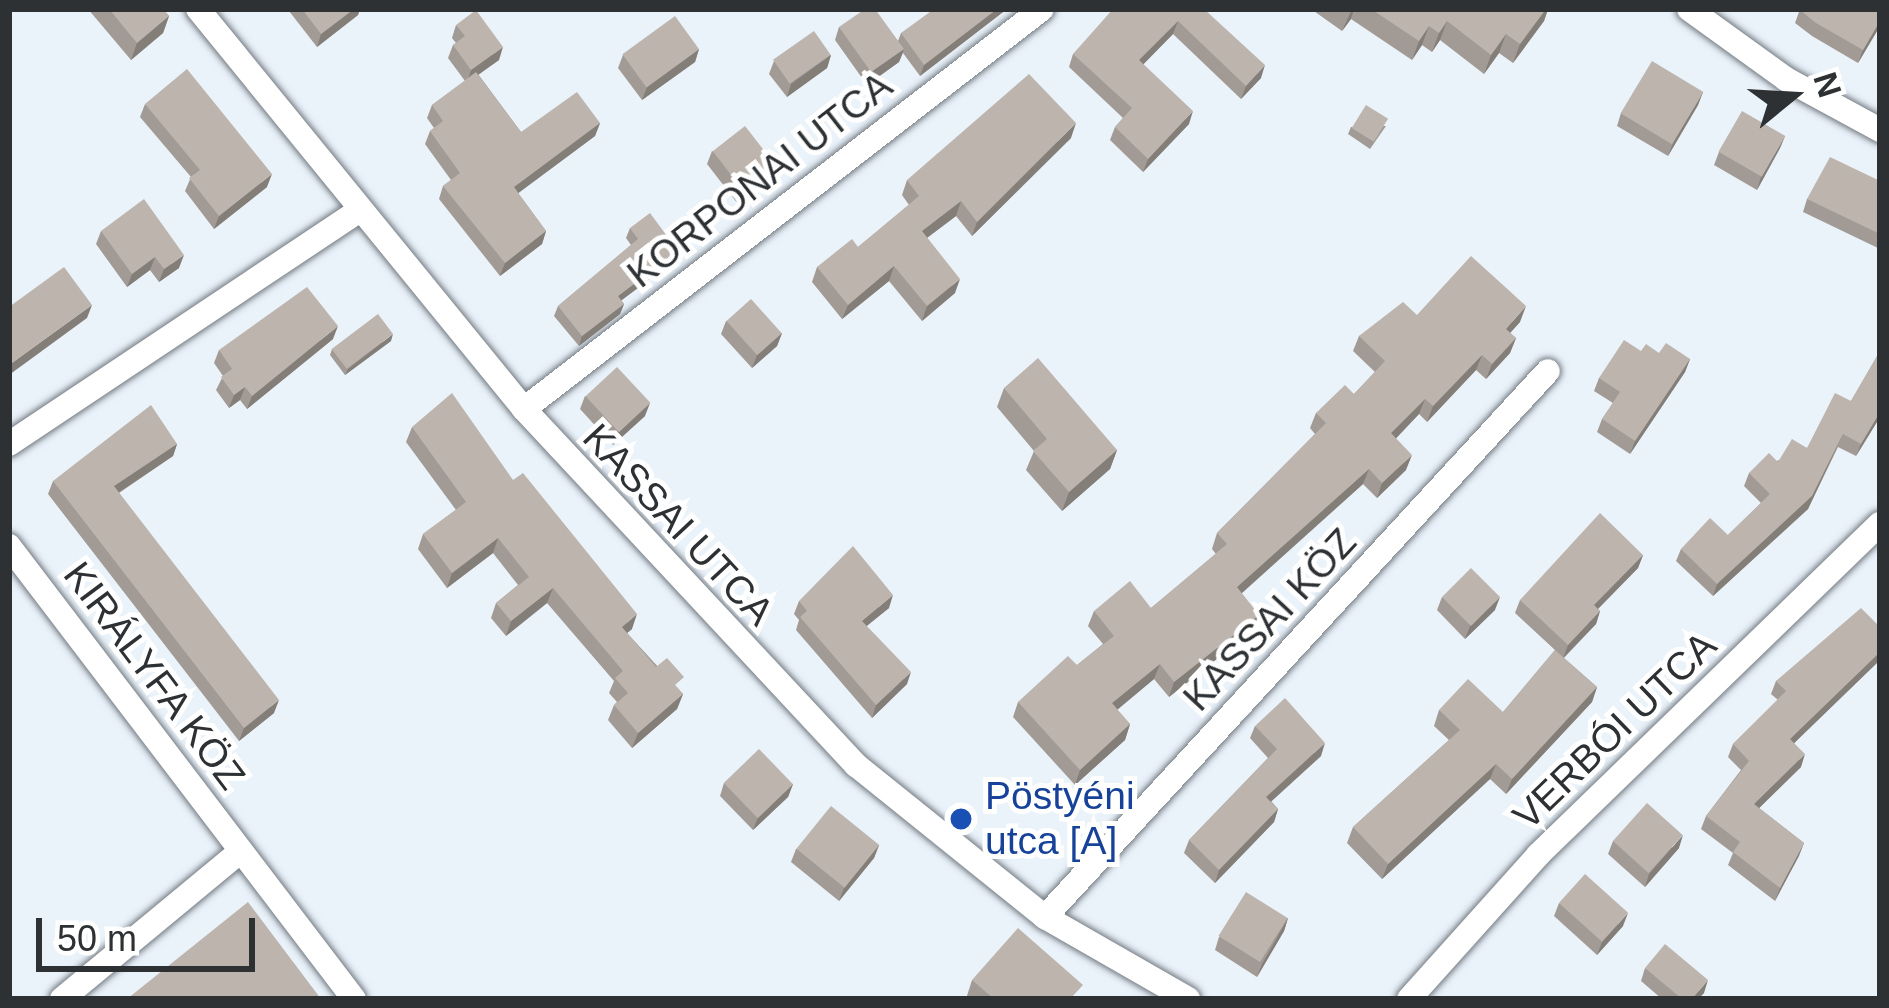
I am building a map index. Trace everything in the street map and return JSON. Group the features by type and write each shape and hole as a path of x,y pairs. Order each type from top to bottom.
{"street":[{"name":"KASSAI UTCA","path":"198,9 524,410 856,765 1141,989 1188,999"},
{"name":"KORPONAI UTCA","path":"524,410 1042,9"},
{"path":"1689,9 1786,79 1880,130"},
{"path":"9,444 359,211"},
{"name":"KASSAI KÖZ","path":"1045,917 1548,371"},
{"name":"VERBÓI UTCA","path":"1409,999 1538,855 1880,524"},
{"name":"KIRÁLYFA KÖZ","path":"9,546 354,999"},
{"name":"KIRÁLYFA KÖZ","path":"62,999 241,850"}],"building":[{"path":"109,9 163,9 169,16 137,43"},
{"path":"302,9 354,9 321,34"},
{"path":"865,9 875,9 904,49 871,72 839,27"},
{"path":"934,9 997,9 924,65 901,33"},
{"path":"1113,9 1204,9 1265,65 1246,86 1178,21 1139,60 1193,111 1148,159 1115,127 1132,108 1073,54"},
{"path":"1371,9 1546,9 1520,44 1506,34 1491,55 1447,21 1439,33 1429,26 1419,41"},
{"path":"1800,9 1880,9 1880,21 1863,50"},
{"path":"476,10 503,47 471,70 453,45 465,36 456,25"},
{"path":"675,16 699,49 647,87 622,54"},
{"path":"814,31 831,55 790,83 773,60"},
{"path":"1652,61 1703,92 1672,144 1621,113"},
{"path":"187,69 272,174 219,216 189,178 200,170 145,104"},
{"path":"476,72 521,132 577,92 600,123 514,187 546,231 505,263 443,186 460,173 430,131 443,121 432,105"},
{"path":"1029,74 1076,123 977,222 961,201 922,231 960,279 927,306 894,266 848,305 817,267 852,239 858,247 919,196 907,180"},
{"path":"1366,105 1388,119 1374,142 1352,128"},
{"path":"1742,111 1785,136 1762,177 1718,152"},
{"path":"745,126 776,165 743,191 713,151"},
{"path":"1830,157 1880,181 1880,234 1807,199"},
{"path":"144,199 184,255 164,269 155,257 132,274 101,231"},
{"path":"650,213 678,251 618,296 624,304 582,336 558,306 638,239 630,228"},
{"path":"1471,256 1526,306 1506,329 1516,338 1492,364 1482,355 1433,406 1425,399 1391,433 1412,455 1382,483 1369,469 1237,587 1259,615 1174,682 1160,664 1112,703 1130,724 1080,770 1018,702 1068,656 1077,665 1114,636 1094,611 1130,581 1151,608 1227,544 1217,533 1326,423 1316,413 1345,385 1354,394 1385,361 1359,336 1403,302 1417,315"},
{"path":"64,267 92,305 9,365 9,307"},
{"path":"307,287 338,326 252,396 245,387 234,395 221,377 232,369 219,350"},
{"path":"751,299 782,333 757,355 726,321"},
{"path":"378,314 393,334 347,369 332,349"},
{"path":"1624,340 1641,351 1646,344 1659,353 1666,343 1690,359 1635,441 1602,419 1620,392 1599,378"},
{"path":"1880,351 1880,412 1861,444 1843,434 1812,496 1717,584 1681,549 1710,518 1728,535 1770,494 1749,473 1769,453 1778,462 1792,439 1807,448 1835,393 1851,401"},
{"path":"1038,358 1117,450 1069,492 1033,451 1047,439 1004,388"},
{"path":"617,367 650,403 619,432 586,396"},
{"path":"452,393 513,480 523,473 637,614 622,627 656,667 667,658 684,677 675,685 683,694 638,733 614,705 628,693 615,678 623,671 553,588 511,621 496,603 529,577 498,538 452,573 423,534 466,502 412,427"},
{"path":"151,405 177,444 114,486 279,700 244,728 53,481"},
{"path":"1600,513 1643,555 1594,605 1600,611 1568,645 1520,600"},
{"path":"853,546 893,595 862,621 911,672 876,705 800,617 807,611 799,601"},
{"path":"1471,568 1500,597 1471,626 1442,597"},
{"path":"1861,608 1880,627 1880,652 1790,739 1805,754 1754,804 1804,843 1780,888 1733,852 1740,842 1706,816 1749,761 1733,744 1786,691 1776,681"},
{"path":"1555,650 1597,687 1512,779 1496,764 1388,864 1353,827 1460,730 1439,710 1468,679 1503,712"},
{"path":"1285,698 1325,743 1266,797 1278,809 1219,870 1189,840 1277,749 1255,726"},
{"path":"759,749 793,784 758,818 724,783"},
{"path":"1647,803 1683,835 1649,873 1613,841"},
{"path":"831,806 879,845 845,888 796,849"},
{"path":"1585,874 1628,913 1602,942 1559,903"},
{"path":"1246,892 1288,918 1260,962 1218,936"},
{"path":"248,902 321,999 127,999"},
{"path":"1018,928 1083,985 1070,999 994,999 972,980"},
{"path":"1665,944 1708,980 1692,999 1682,999 1645,968"}],"place":[{"name":"Pöstyéni utca [A]","path":"961,819"}]}
